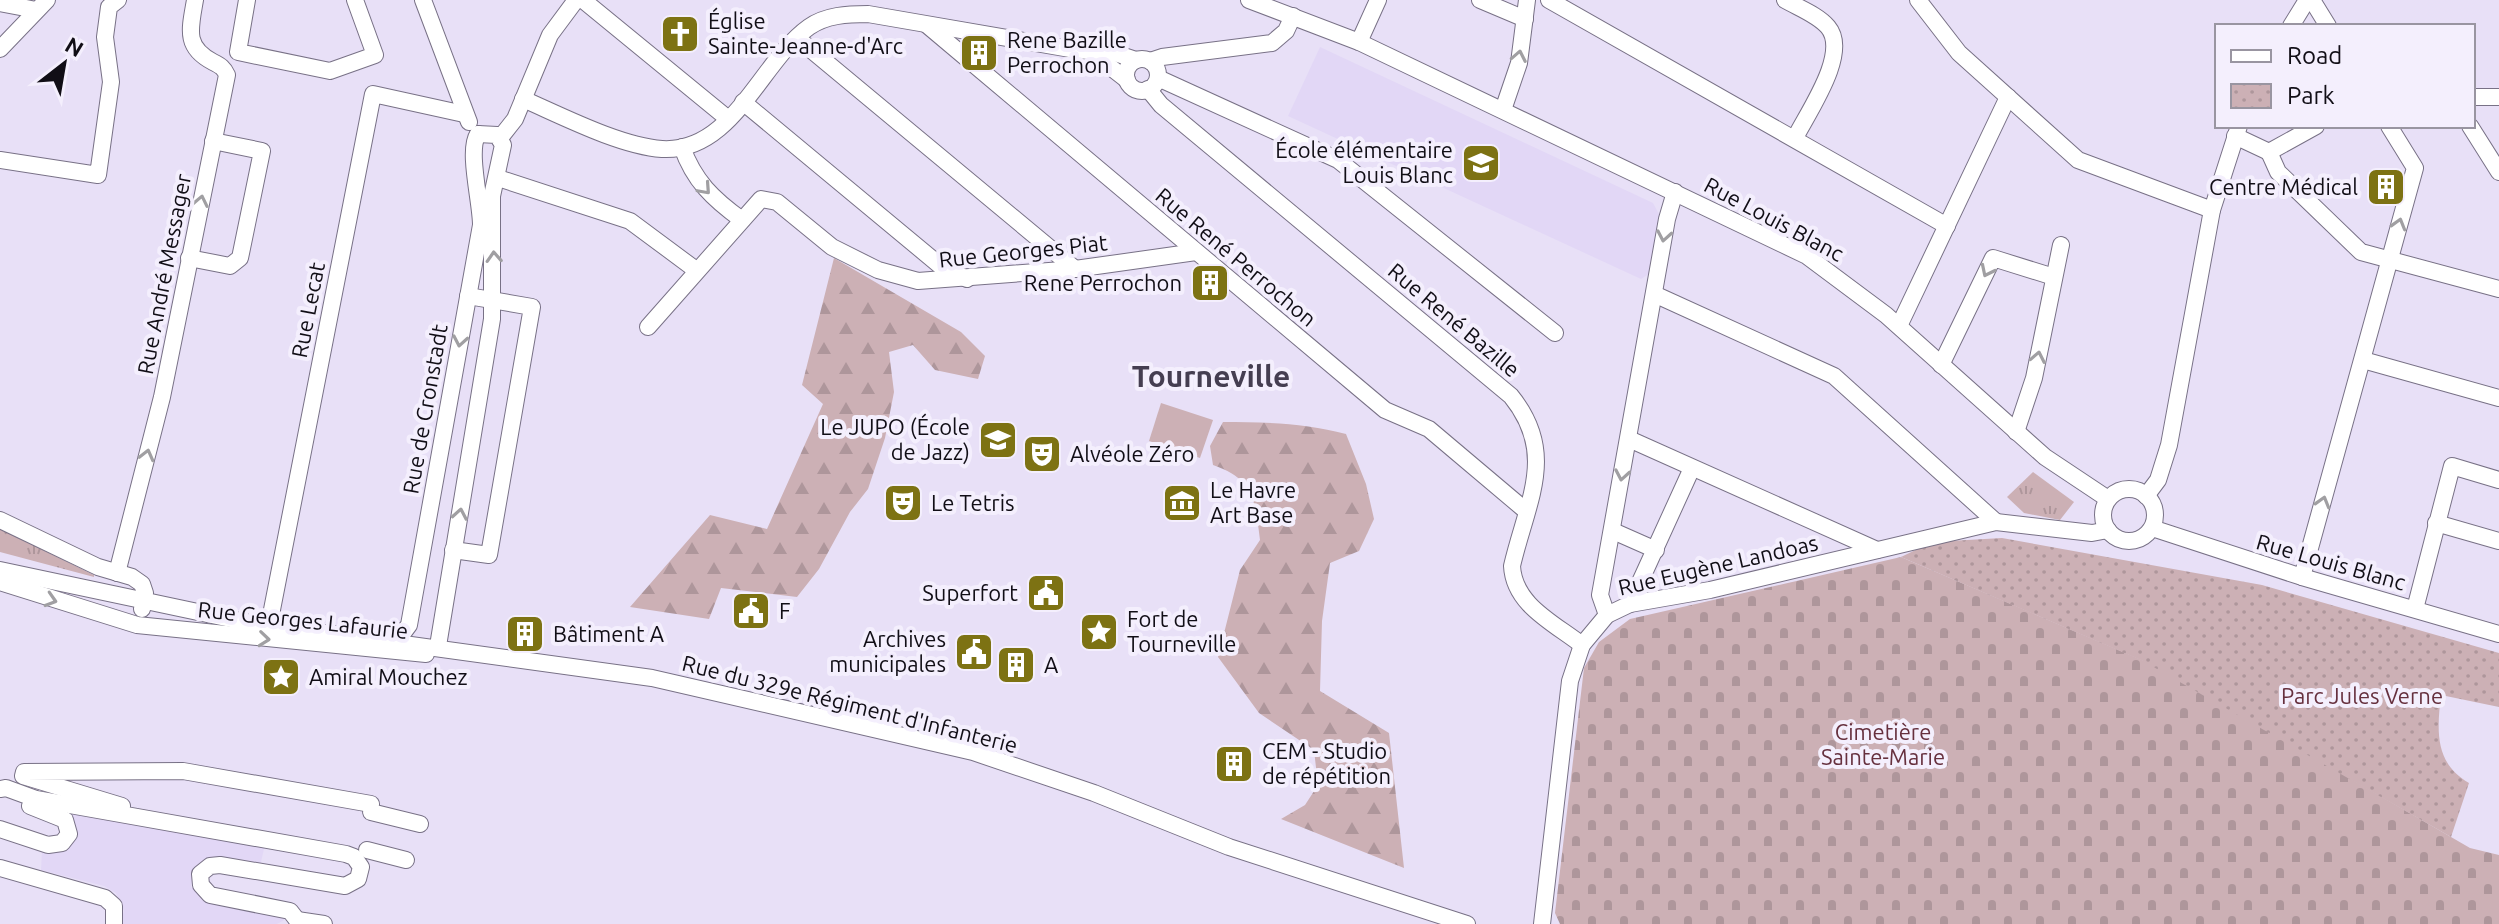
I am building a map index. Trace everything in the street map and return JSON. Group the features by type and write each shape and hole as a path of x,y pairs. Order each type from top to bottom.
{"street":[{"path":"0,160 98,175 111,82 105,37 109,7 118,0"},
{"name":"Rue André Messager","path":"117,573 162,397 227,75 224,68 197,53 188,36 195,0"},
{"path":"247,0 238,52 330,71 375,55 355,0"},
{"path":"423,0 464,114 478,134 490,132 500,138 515,119 550,35 576,0"},
{"path":"583,0 727,118"},
{"name":"Rue Louis Blanc","path":"1249,0 1359,42 1807,256 1843,280 1899,326 2057,466 2108,499"},
{"path":"1359,42 1378,0"},
{"path":"1480,0 1525,19"},
{"path":"1503,110 1519,63 1527,0"},
{"path":"1549,0 1947,226"},
{"path":"1785,0 1822,21 1836,42 1833,62 1795,138"},
{"path":"1918,0 1959,53 2078,160 2212,210"},
{"path":"2292,24 2310,0 2327,24"},
{"path":"0,3 42,5"},
{"path":"0,49 42,5"},
{"path":"523,99 640,146 682,147 713,133 797,38 817,23 846,14 1091,52 1115,53 1157,68 1153,84"},
{"path":"1127,80 1127,71 1143,61 1272,43 1286,31 1293,16"},
{"name":"Rue René Perrochon","path":"927,25 1385,410 1429,429 1525,510"},
{"path":"797,38 1075,269"},
{"path":"1091,52 1138,90 1153,84 1338,160 1555,333"},
{"name":"Rue René Bazille","path":"1153,84 1161,105 1511,396 1533,428 1538,446 1538,464 1512,566 1517,591 1582,645"},
{"name":"Rue Lecat","path":"269,625 373,94 464,114"},
{"path":"1899,326 2008,97"},
{"path":"2475,97 2499,97"},
{"path":"743,102 943,268 969,279"},
{"path":"2269,152 2312,128"},
{"path":"2302,577 2415,168 2390,128"},
{"path":"2471,128 2499,172"},
{"path":"2146,496 2158,480 2169,445 2212,210 2237,131 2269,152 2278,172 2361,252 2499,289"},
{"name":"Rue de Cronstadt","path":"438,646 494,299 491,181 472,152 478,134"},
{"name":"Rue de Cronstadt","path":"397,641 409,625 481,225 491,181 503,150 500,138"},
{"path":"189,258 230,266 240,258 262,151 213,141"},
{"path":"682,147 689,168 710,197 742,220"},
{"path":"491,181 630,221 692,267"},
{"path":"1607,615 1600,595 1675,192"},
{"name":"Rue Georges Piat","path":"648,327 756,203 769,199 832,247 878,270 932,283 1075,269 1196,252"},
{"path":"2016,432 2034,378 2061,245"},
{"path":"1941,365 1993,258 2054,277"},
{"path":"1654,294 1834,376 1996,522"},
{"path":"453,550 489,555 532,307 468,296"},
{"path":"2363,360 2499,398"},
{"path":"1629,439 1877,550"},
{"path":"2415,609 2452,466 2499,480"},
{"path":"1630,604 1692,468"},
{"path":"2129,489 2146,496 2154,511 2152,528 2141,538 2127,541 2108,530 2103,511 2108,499 2118,491 2129,489"},
{"path":"0,520 142,584 144,602 137,625"},
{"name":"Rue Eugène Landoas","path":"1542,924 1570,681 1582,645 1607,615 1630,604 1710,590 1996,522 2092,533 2108,530"},
{"path":"2436,523 2499,541"},
{"name":"Rue Louis Blanc","path":"2152,528 2302,577 2499,634"},
{"path":"1613,531 1656,550"},
{"name":"Rue Georges Lafaurie","path":"0,570 144,602 269,625 438,646"},
{"name":"Rue Georges Lafaurie","path":"0,582 137,625 413,653 464,650"},
{"path":"413,653 438,646"},
{"name":"Rue du 329e Régiment d'Infanterie","path":"438,646 652,678 986,756 1229,847 1467,924"},
{"path":"141,817 121,805 23,776 24,772 183,771 371,808 420,824"},
{"path":"0,789 6,788 36,799 346,854 357,860 361,871 354,882 345,886 220,865 210,866 200,874 201,885 210,895 290,911 293,922 324,924"},
{"path":"0,795 59,816 69,828 67,839 56,846 0,829"},
{"path":"367,850 406,860"},
{"path":"0,868 105,898 114,906 114,924"}],"shaded area":[{"name":"École élémentaire Louis Blanc","path":"1320,47 1653,203 1660,216 1649,274 1641,279 1288,116"},
{"path":"38,806 265,844 260,867 202,861 195,867 191,887 209,900 285,915 286,919 277,924 120,924 124,911 116,893 104,886 41,870 42,850 74,832"}],"green space":[{"path":"834,258 961,332 985,356 978,379 935,370 913,345 889,352 894,392 885,438 868,489 850,512 819,569 797,597 721,588 709,619 630,607 710,515 767,529 823,404 802,385"},
{"path":"1161,403 1213,420 1200,458 1149,441"},
{"path":"1223,422 1300,425 1346,434 1366,484 1374,519 1359,551 1330,563 1322,621 1320,691 1389,733 1404,868 1281,819 1305,805 1318,785 1314,750 1259,713 1218,657 1240,570 1260,540 1254,502 1245,484 1213,465 1210,446"},
{"path":"2033,472 2074,502 2060,520 2024,513 2007,497"},
{"path":"0,529 94,575 94,577 0,552"},
{"name":"Parc Jules Verne","path":"2002,538 2262,585 2499,653 2499,707 2441,695 2440,745 2449,766 2469,783 2451,837 2143,661 1901,557 1932,542"},
{"name":"Cimetière Sainte-Marie","path":"1901,557 2156,666 2470,848 2499,855 2499,924 1560,924 1555,913 1584,668 1599,642 1630,619"}],"place":[{"name":"Église Sainte-Jeanne-d'Arc","path":"680,34"},
{"name":"Rene Bazille Perrochon","path":"979,53"},
{"name":"École élémentaire Louis Blanc","path":"1481,163"},
{"name":"Centre Médical","path":"2386,187"},
{"name":"Rene Perrochon","path":"1210,283"},
{"name":"Le JUPO (École de Jazz)","path":"998,440"},
{"name":"Alvéole Zéro","path":"1042,454"},
{"name":"Le Tetris","path":"903,503"},
{"name":"Le Havre Art Base","path":"1182,503"},
{"name":"Superfort","path":"1046,593"},
{"name":"F","path":"751,611"},
{"name":"Fort de Tourneville","path":"1099,632"},
{"name":"Bâtiment A","path":"525,634"},
{"name":"Archives municipales","path":"974,652"},
{"name":"A","path":"1016,665"},
{"name":"Amiral Mouchez","path":"281,677"},
{"name":"CEM - Studio de répétition","path":"1234,764"}],"district":[{"name":"Tourneville","path":"1211,377"}]}
